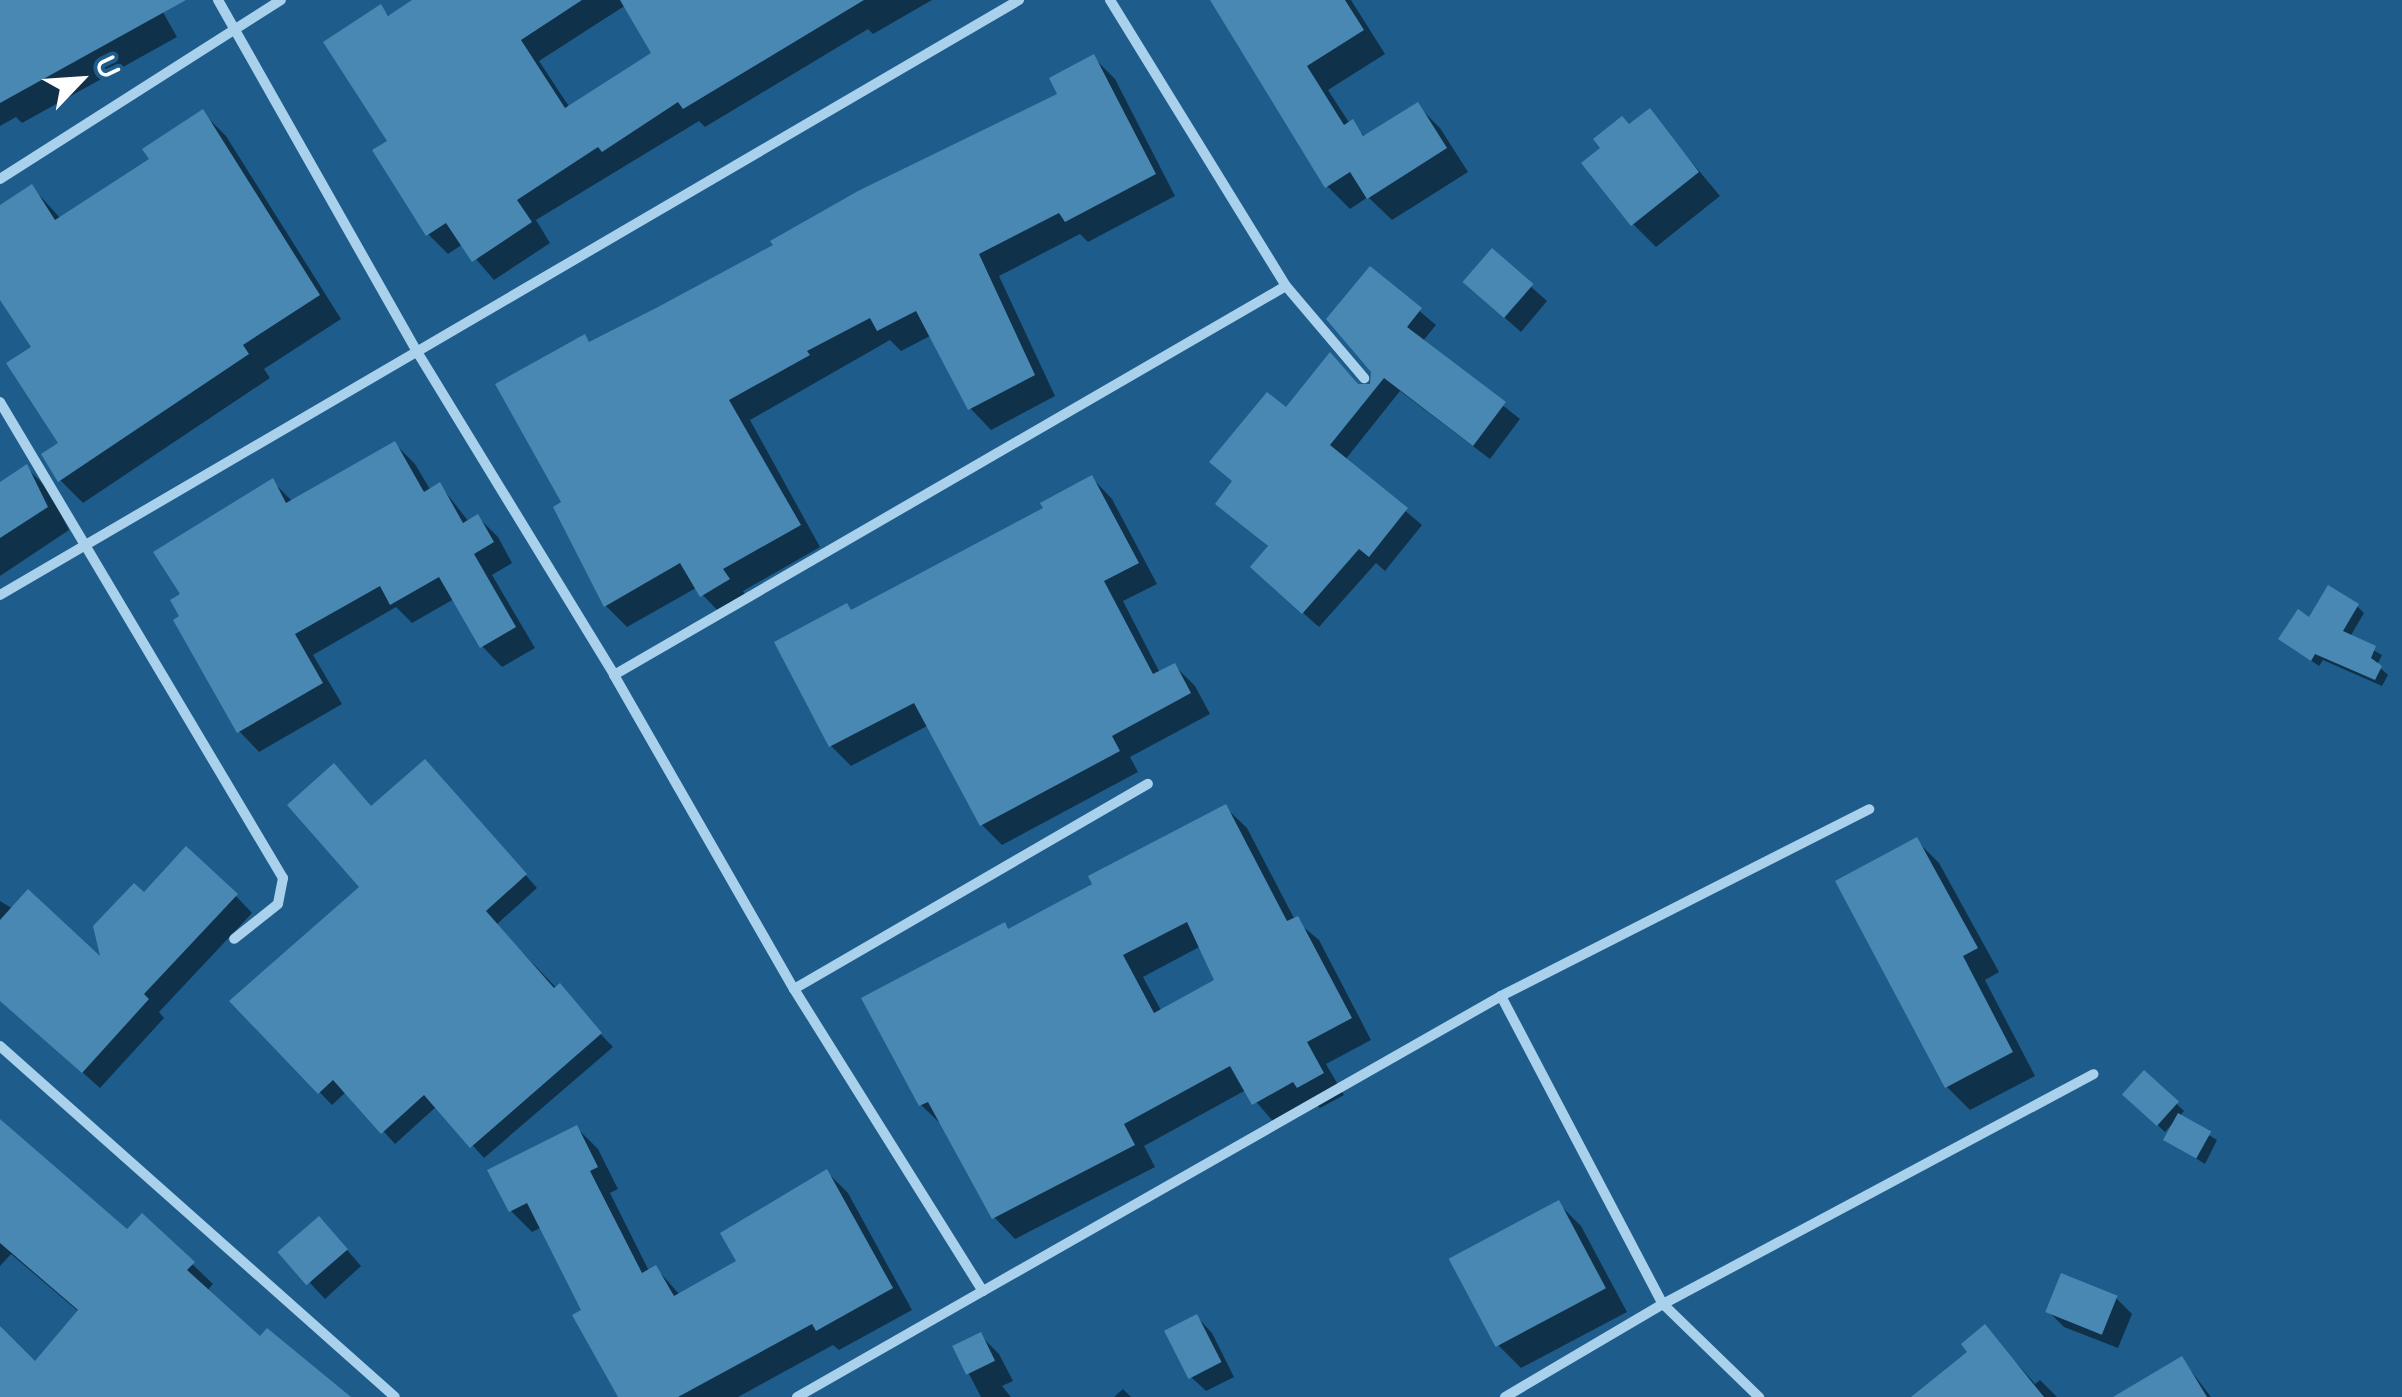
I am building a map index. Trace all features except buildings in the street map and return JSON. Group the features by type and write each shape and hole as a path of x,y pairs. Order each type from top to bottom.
{"street":[{"path":"218,0 416,350 614,675 794,989 983,1291"},
{"path":"0,179 280,0"},
{"path":"0,595 1019,0"},
{"path":"1110,0 1286,286 1364,378"},
{"path":"614,675 1286,286"},
{"path":"0,402 283,878 278,904 234,939"},
{"path":"794,989 1148,784"},
{"path":"798,1397 1501,996 1870,809"},
{"path":"1501,996 1664,1304 1759,1397"},
{"path":"0,1046 396,1397"},
{"path":"1506,1397 1664,1304 2093,1074"}]}
